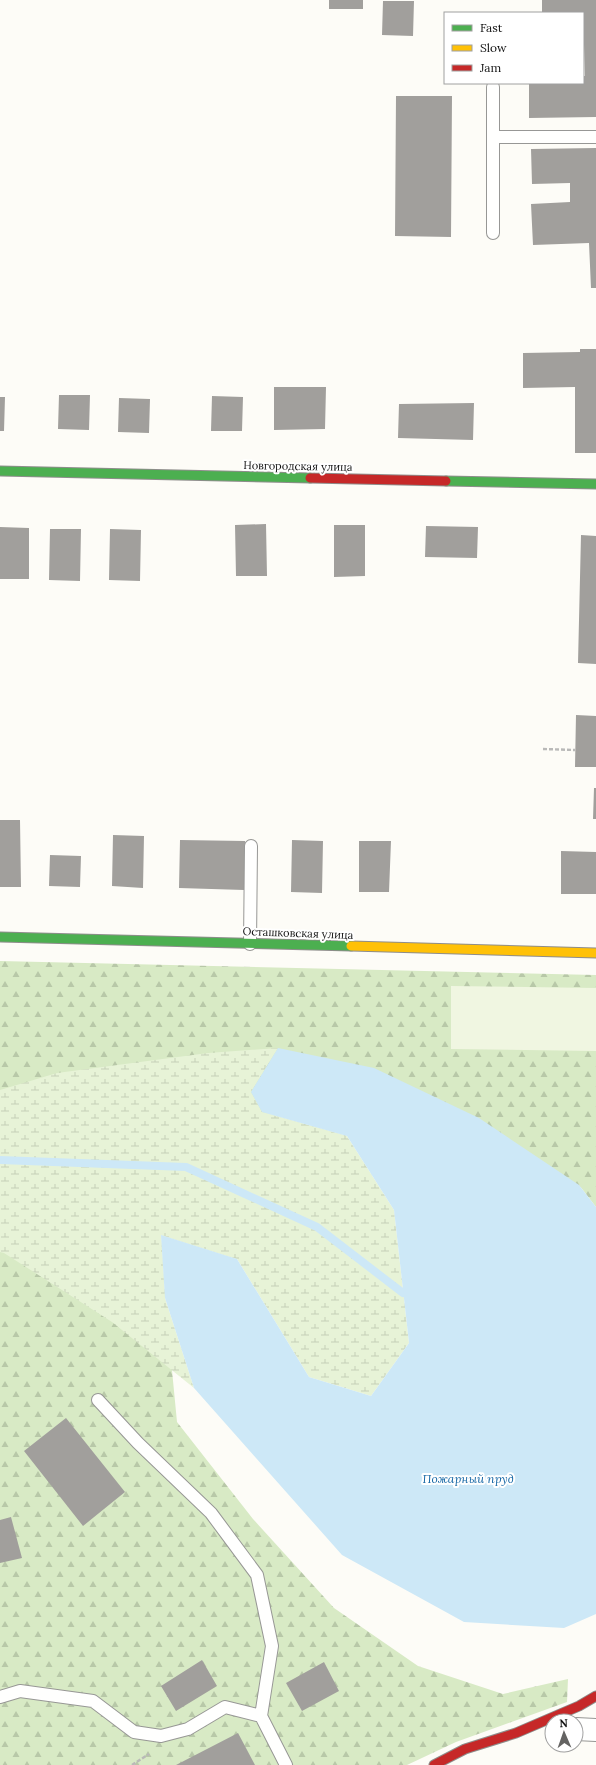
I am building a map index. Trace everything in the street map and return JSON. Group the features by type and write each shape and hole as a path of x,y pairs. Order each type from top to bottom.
{"street":[{"name":"Новгородская улица","path":"0,472 596,484"},
{"name":"Осташковская улица","path":"0,937 596,953"},
{"path":"434,1765 465,1750 516,1733 579,1706 596,1696"},
{"path":"584,1729 596,1730"},
{"path":"516,1733 544,1731"}],"lane":[{"path":"493,87 493,233"},
{"path":"493,137 596,136"},
{"path":"250,944 251,846"},
{"path":"98,1400 138,1443 211,1513 258,1575 272,1646 261,1716 286,1765"},
{"path":"0,1697 20,1691 93,1701 134,1732 161,1736 188,1729 225,1707 261,1716"}],"path":[{"path":"543,749 575,750"}],"green space":[{"path":"0,961 596,975 596,1207 579,1185 262,1112 347,1136 237,1259 161,1235 165,1298 177,1422 253,1519 334,1608 418,1666 503,1694 568,1679 567,1702 456,1742 407,1765 0,1765"},
{"path":"451,986 596,988 596,1051 451,1049"},
{"path":"278,1048 251,1092 262,1112 347,1136 394,1210 409,1343 371,1396 309,1377 237,1259 161,1235 165,1298 194,1388 112,1322 4,1253 0,1252 0,1090 57,1073 208,1053"}],"water":[{"name":"Пожарный пруд","path":"278,1048 374,1068 479,1118 579,1185 596,1207 596,1614 564,1628 464,1622 342,1555 194,1388 165,1298 161,1235 237,1259 309,1377 371,1396 409,1343 394,1210 347,1136 262,1112 251,1092"}],"building":[{"path":"329,0 363,0 363,9 329,9"},
{"path":"542,0 596,0 596,117 529,118 529,84 584,84 585,76 584,12 542,12"},
{"path":"383,1 414,1 413,36 382,35"},
{"path":"396,96 452,96 451,237 395,236"},
{"path":"596,148 596,288 591,288 589,243 533,245 531,204 570,202 570,183 532,184 531,149"},
{"path":"580,349 596,349 596,453 575,453 575,387 523,388 523,353 580,352"},
{"path":"274,387 326,387 325,429 274,430"},
{"path":"59,395 90,395 89,430 58,429"},
{"path":"212,396 243,397 242,431 211,431"},
{"path":"0,397 5,397 4,431 0,431"},
{"path":"119,398 150,399 149,433 118,432"},
{"path":"474,403 473,440 398,438 399,404"},
{"path":"266,524 267,576 236,576 235,525"},
{"path":"334,525 365,525 365,576 334,577"},
{"path":"426,526 478,527 477,558 425,557"},
{"path":"0,527 29,528 29,579 0,579"},
{"path":"50,529 81,529 80,581 49,580"},
{"path":"110,529 141,530 140,581 109,580"},
{"path":"581,535 596,536 596,664 578,663"},
{"path":"576,715 596,716 596,767 575,767"},
{"path":"594,788 596,788 596,819 593,819"},
{"path":"0,820 20,820 21,887 0,887"},
{"path":"113,835 144,836 143,888 112,886"},
{"path":"180,840 245,841 244,890 179,888"},
{"path":"292,840 323,841 322,893 291,892"},
{"path":"359,841 391,841 389,892 359,892"},
{"path":"561,851 596,852 596,894 561,894"},
{"path":"50,855 81,856 80,887 49,886"},
{"path":"66,1418 125,1492 83,1526 24,1451"},
{"path":"11,1517 22,1558 0,1563 0,1520"},
{"path":"202,1660 217,1686 176,1711 161,1686"},
{"path":"324,1662 339,1691 302,1711 286,1683"},
{"path":"238,1733 255,1765 176,1765"}],"waterway":[{"path":"0,1160 186,1167 317,1227 403,1293"}],"traffic: fast":[{"path":"0,471 310,478"},
{"path":"446,481 596,484"},
{"path":"0,937 351,946"}],"traffic: slow":[{"path":"351,946 596,953"}],"traffic: jam":[{"path":"310,478 446,481"},
{"path":"434,1765 465,1749 516,1733 579,1706 596,1696"}]}
